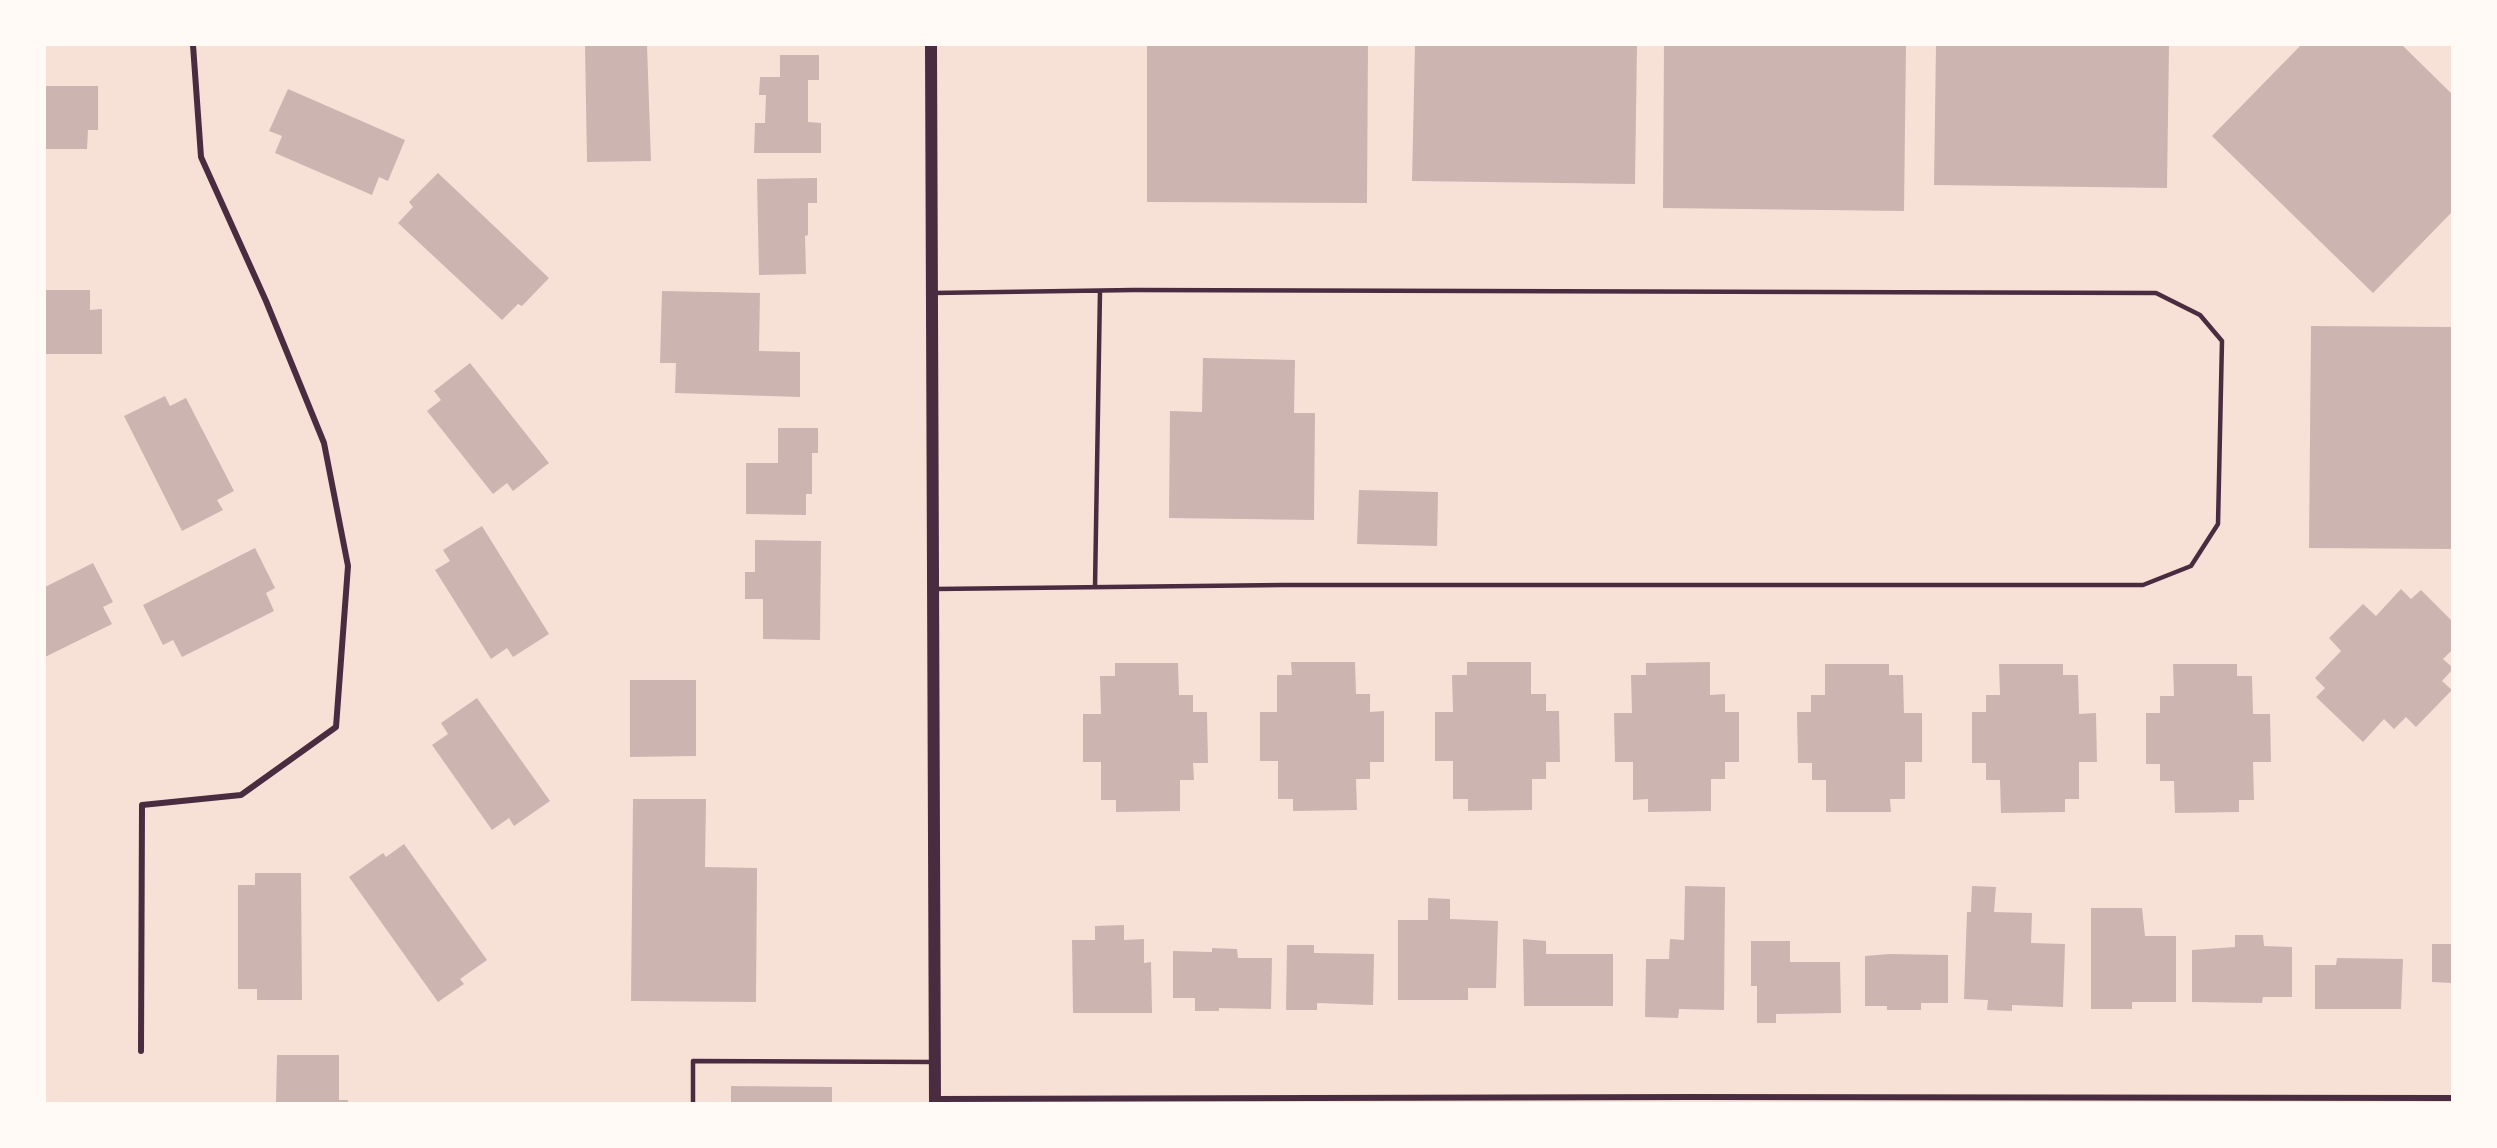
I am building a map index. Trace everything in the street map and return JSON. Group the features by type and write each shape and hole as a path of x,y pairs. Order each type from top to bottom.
{"main road":[{"path":"931,45 935,1101"}],"street":[{"path":"141,1051 142,805 241,795 336,727 348,566 324,444 266,301 201,157 193,45"},
{"path":"935,1101 2272,1101 2452,1098"}],"lane":[{"path":"1095,588 1100,291"},
{"path":"933,293 1100,291 2156,293 2200,315 2222,341 2218,524 2191,566 2143,585 1190,586 933,589"},
{"path":"693,1103 693,1061 935,1062"}],"building":[{"path":"585,45 647,45 651,161 587,162"},
{"path":"1147,45 1368,45 1367,203 1147,202"},
{"path":"1415,45 1637,45 1635,184 1412,181"},
{"path":"1664,45 1906,45 1904,211 1663,208"},
{"path":"1936,45 2169,45 2167,188 1934,185"},
{"path":"2301,45 2402,45 2452,94 2452,212 2373,293 2212,136"},
{"path":"780,55 819,55 819,80 808,80 808,122 821,123 821,153 754,153 755,123 765,123 766,95 759,95 760,77 780,77"},
{"path":"45,86 98,86 98,130 88,130 87,149 45,149"},
{"path":"288,89 405,140 388,181 379,177 372,195 275,153 282,136 269,131"},
{"path":"438,173 549,278 522,306 518,304 502,320 398,223 413,207 409,202"},
{"path":"817,178 817,203 808,203 808,235 805,236 806,274 759,275 757,179"},
{"path":"45,290 90,290 90,310 102,309 102,354 45,354"},
{"path":"662,291 760,293 759,351 800,352 800,397 675,393 676,363 660,363"},
{"path":"2311,326 2452,327 2452,549 2309,548"},
{"path":"1203,358 1295,360 1294,413 1315,413 1314,520 1169,518 1170,411 1202,412"},
{"path":"470,363 549,463 513,491 507,483 493,494 427,411 441,400 434,391"},
{"path":"165,396 170,406 186,398 234,491 217,500 223,510 182,531 124,416"},
{"path":"778,428 818,428 818,453 812,453 812,494 806,494 806,515 746,514 746,463 778,463"},
{"path":"1359,490 1438,492 1437,546 1357,544"},
{"path":"482,526 549,634 513,657 507,648 491,659 435,570 450,561 443,550"},
{"path":"755,540 821,541 820,640 763,639 763,599 745,599 745,572 755,572"},
{"path":"255,548 275,588 266,593 274,611 182,657 173,640 163,645 143,605"},
{"path":"93,563 113,602 103,607 112,624 45,657 45,587"},
{"path":"2401,589 2411,599 2421,590 2452,621 2452,650 2443,659 2452,667 2452,670 2442,681 2452,690 2416,727 2406,717 2394,729 2384,719 2363,742 2316,697 2325,688 2315,678 2341,651 2329,638 2363,604 2376,616"},
{"path":"1291,662 1355,662 1356,694 1370,694 1370,712 1384,711 1384,762 1370,762 1370,779 1356,779 1357,810 1293,811 1293,799 1278,799 1278,761 1260,761 1260,712 1277,712 1277,675 1292,675"},
{"path":"1467,662 1531,662 1531,694 1546,694 1546,711 1559,711 1560,762 1546,762 1546,779 1532,779 1532,810 1468,811 1468,799 1453,799 1453,761 1435,761 1435,712 1453,712 1452,675 1467,675"},
{"path":"1710,662 1710,695 1725,694 1725,712 1739,712 1739,762 1725,762 1725,779 1711,779 1711,811 1648,812 1648,799 1633,800 1633,762 1615,762 1614,713 1632,713 1631,675 1646,675 1646,663"},
{"path":"1115,663 1178,663 1179,695 1193,695 1193,712 1207,712 1208,763 1193,763 1194,780 1180,780 1180,811 1116,812 1116,800 1101,800 1101,762 1083,762 1083,714 1101,714 1100,676 1115,676"},
{"path":"1825,664 1889,664 1889,675 1903,675 1904,713 1922,713 1922,762 1905,762 1905,799 1890,799 1891,812 1826,812 1826,780 1812,780 1812,763 1798,763 1797,712 1811,712 1811,695 1825,695"},
{"path":"1999,664 2063,664 2063,675 2078,675 2079,714 2096,713 2097,762 2079,762 2079,799 2065,799 2065,812 2001,813 2000,780 1986,780 1986,763 1972,763 1972,712 1986,712 1986,695 2000,695"},
{"path":"2173,664 2237,664 2237,676 2252,676 2253,714 2270,714 2271,762 2253,762 2254,800 2239,800 2239,812 2175,813 2174,781 2160,781 2160,764 2146,764 2146,713 2160,713 2160,696 2174,696"},
{"path":"630,680 696,680 696,756 630,757"},
{"path":"477,698 550,801 514,826 509,818 492,830 432,745 448,734 441,723"},
{"path":"633,799 706,799 705,867 757,868 756,1002 631,1001"},
{"path":"404,844 487,960 460,979 464,984 438,1002 349,877 383,853 386,857"},
{"path":"255,873 301,873 302,1000 257,1000 257,989 238,989 238,885 255,885"},
{"path":"1685,886 1725,887 1724,1010 1679,1009 1678,1018 1645,1017 1646,959 1669,959 1670,939 1684,940"},
{"path":"1972,886 1996,887 1994,912 2032,913 2031,943 2065,944 2063,1007 2012,1005 2012,1011 1987,1010 1988,1000 1964,999 1967,912 1971,912"},
{"path":"1428,898 1450,899 1450,919 1498,921 1496,988 1468,988 1468,1000 1398,1000 1398,920 1428,920"},
{"path":"2091,908 2142,908 2145,936 2176,936 2176,1002 2132,1002 2132,1009 2091,1009"},
{"path":"1124,925 1124,940 1144,939 1144,963 1151,962 1152,1013 1073,1013 1072,940 1095,940 1095,926"},
{"path":"2235,935 2263,935 2264,946 2292,947 2292,997 2263,997 2262,1003 2192,1002 2192,950 2235,947"},
{"path":"1523,939 1546,941 1546,954 1613,954 1613,1006 1524,1006"},
{"path":"1751,941 1790,941 1790,962 1840,962 1841,1013 1776,1014 1776,1023 1757,1023 1757,986 1751,986"},
{"path":"2432,944 2452,944 2452,983 2432,982"},
{"path":"1287,945 1314,945 1314,953 1374,954 1373,1005 1317,1003 1317,1010 1286,1010"},
{"path":"1212,948 1237,949 1238,958 1272,958 1271,1009 1219,1008 1219,1011 1195,1011 1195,998 1173,998 1173,951 1212,952"},
{"path":"1948,955 1948,1003 1921,1003 1921,1010 1887,1010 1887,1006 1865,1006 1865,956"},
{"path":"2337,958 2403,959 2401,1009 2315,1009 2315,965 2336,965"},
{"path":"277,1055 339,1055 339,1100 348,1100 348,1103 276,1103"},
{"path":"731,1086 832,1087 832,1103 731,1103"}]}
